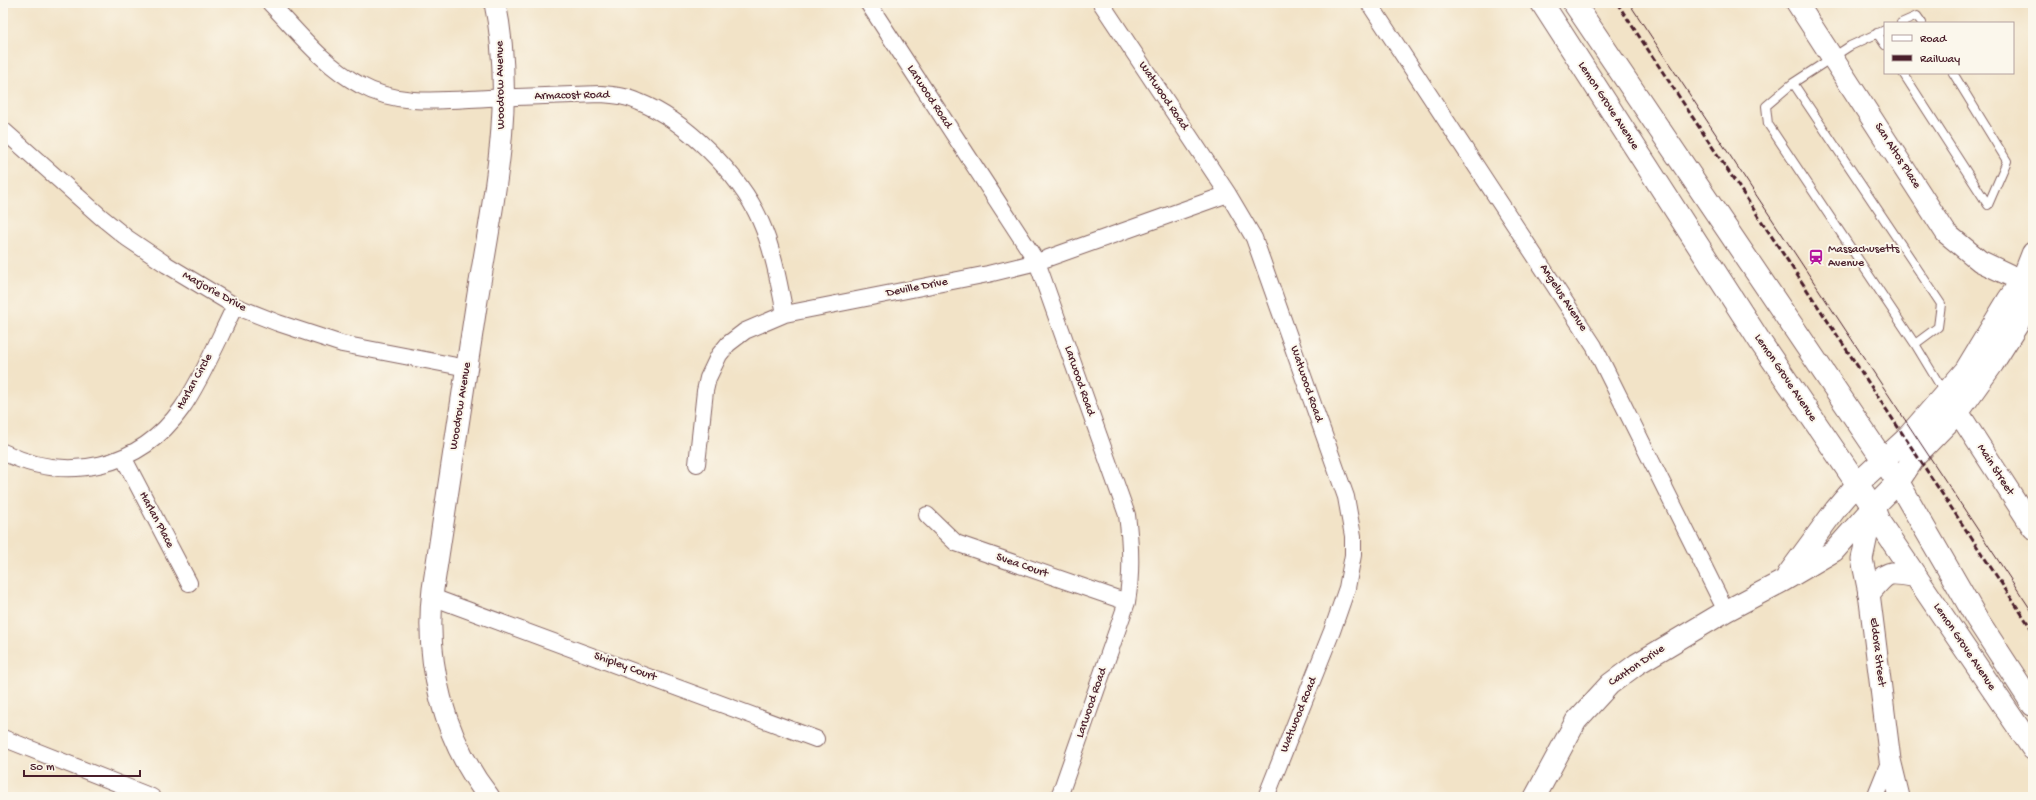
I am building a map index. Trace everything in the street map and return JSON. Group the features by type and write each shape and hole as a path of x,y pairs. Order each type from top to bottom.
{"main road":[{"name":"Lemon Grove Avenue","path":"1542,3 1761,343 1873,507 1879,522 2033,749"},
{"path":"1574,3 1883,459 1898,482 1977,619 2033,705"},
{"path":"1857,484 1906,439 1946,395 1966,370 2009,299 2022,281 2033,253"},
{"path":"1873,507 1898,482 1916,455 1958,412 2016,325 2025,307 2022,281"},
{"path":"1869,593 1885,575 1893,572 1916,576"}],"street":[{"name":"Armacost Road","path":"270,3 316,52 336,69 359,85 374,92 404,100 613,95 638,101 674,122 717,158 732,174 760,220 780,287 785,314"},
{"name":"Woodrow Avenue","path":"490,797 470,768 458,746 441,698 432,647 432,597 500,152 503,98 501,42 495,3"},
{"name":"Larwood Road","path":"868,3 1037,262 1126,515 1131,544 1130,583 1126,602 1059,797"},
{"name":"Watwood Road","path":"1101,3 1228,194 1254,238 1346,497 1353,536 1350,574 1345,594 1332,631 1266,797"},
{"name":"Angelus Avenue","path":"1369,3 1594,346 1726,611"},
{"name":"San Altos Place","path":"1797,3 1946,233 1980,261 2022,281"},
{"name":"Marjorie Drive","path":"3,130 101,217 128,238 167,265 235,306 278,323 342,344 467,368"},
{"name":"Deville Drive","path":"697,464 705,390 708,378 720,355 728,344 745,331 785,314 988,274 1037,262 1228,194"},
{"name":"Harlan Circle","path":"3,452 30,463 61,468 93,466 123,457 150,442 162,432 182,408 235,306"},
{"name":"Main Street","path":"1958,412 2033,528"},
{"name":"Harlan Place","path":"123,457 189,583"},
{"name":"Canton Drive","path":"1783,581 1835,510 1857,484"},
{"name":"Canton Drive","path":"1535,797 1566,735 1599,693 1623,673 1726,611 1783,581 1834,550 1873,507"},
{"name":"Eldora Street","path":"1873,507 1862,559 1869,593 1890,760 1899,797"},
{"name":"Svea Court","path":"927,515 956,543 1126,602"},
{"name":"Shipley Court","path":"432,597 816,739"},
{"path":"3,738 152,797"},
{"path":"1875,797 1890,760"}],"lane":[{"path":"1903,22 1917,16 1921,22"},
{"path":"1884,42 1881,32 1850,46 1793,83 1766,106 1768,124 1915,344 1946,395"},
{"path":"1904,74 1988,205 2007,161 1953,74"},
{"path":"1793,83 1941,304 1938,326 1915,344"}],"tram line":[{"path":"1629,3 2033,613"}],"railway":[{"path":"1617,3 2033,631"}],"place":[{"name":"Massachusetts Avenue","path":"1816,257"}]}
